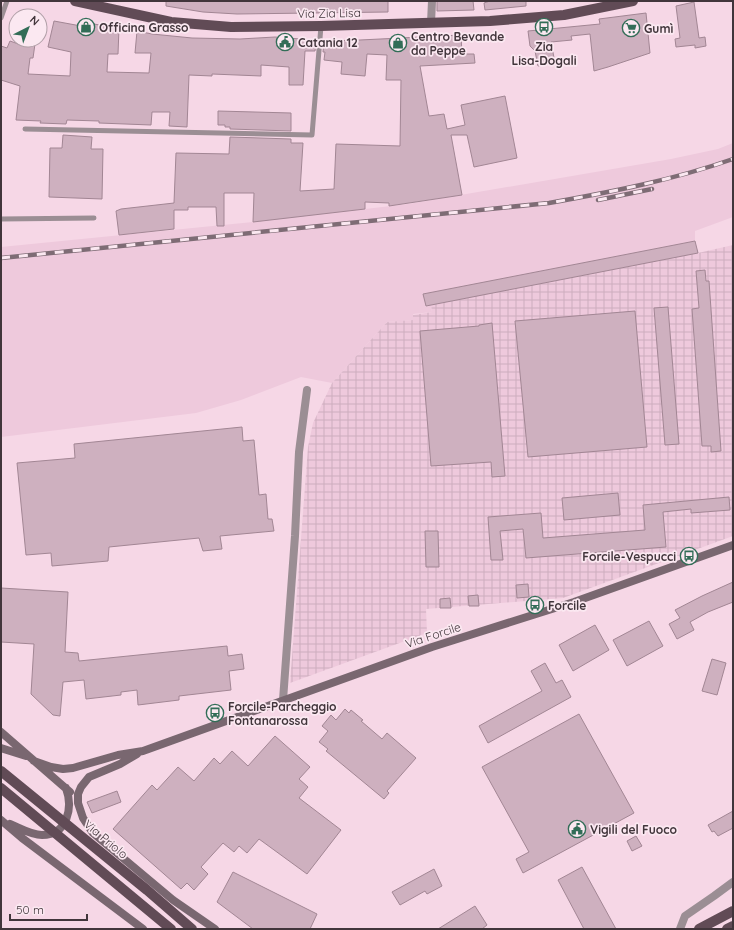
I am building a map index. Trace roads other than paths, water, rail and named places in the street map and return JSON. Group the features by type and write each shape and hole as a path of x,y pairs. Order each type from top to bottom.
{"main road":[{"name":"Via Zia Lisa","path":"75,1 171,22 231,27 490,21 564,15 634,1"},
{"name":"Via Priolo","path":"1,770 192,929"},
{"path":"1,788 171,929"},
{"path":"699,929 733,911"},
{"path":"727,929 733,926"}],"street":[{"path":"431,23 432,1"},
{"path":"283,700 295,544 299,452 307,390"},
{"name":"Via Forcile","path":"143,751 283,700 432,648 574,602 733,545"},
{"path":"1,732 33,759 71,795 93,833 173,900 215,929"},
{"path":"1,748 51,767 63,769 74,768 118,755 143,751"},
{"path":"71,795 78,794 81,787 89,777 120,764 143,751"},
{"path":"1,819 30,833 43,835 53,833 62,827 67,819 70,810 71,795"},
{"path":"1,819 22,838 143,929"},
{"path":"680,929 685,916 733,882"}],"lane":[{"path":"1,18 7,1"},
{"path":"26,129 312,135 321,26"},
{"path":"1,220 94,218"}],"railway":[{"path":"1,258 549,203 619,190 688,173 733,159"},
{"path":"598,200 652,189"}],"place":[{"name":"Officina Grasso","path":"86,27"},
{"name":"Zia Lisa-Dogali","path":"544,27"},
{"name":"Gumì","path":"631,28"},
{"name":"Catania 12","path":"285,42"},
{"name":"Centro Bevande da Peppe","path":"398,43"},
{"name":"Forcile-Vespucci","path":"689,556"},
{"name":"Forcile","path":"535,605"},
{"name":"Forcile-Parcheggio Fontanarossa","path":"215,713"},
{"name":"Vigili del Fuoco","path":"577,829"}]}
